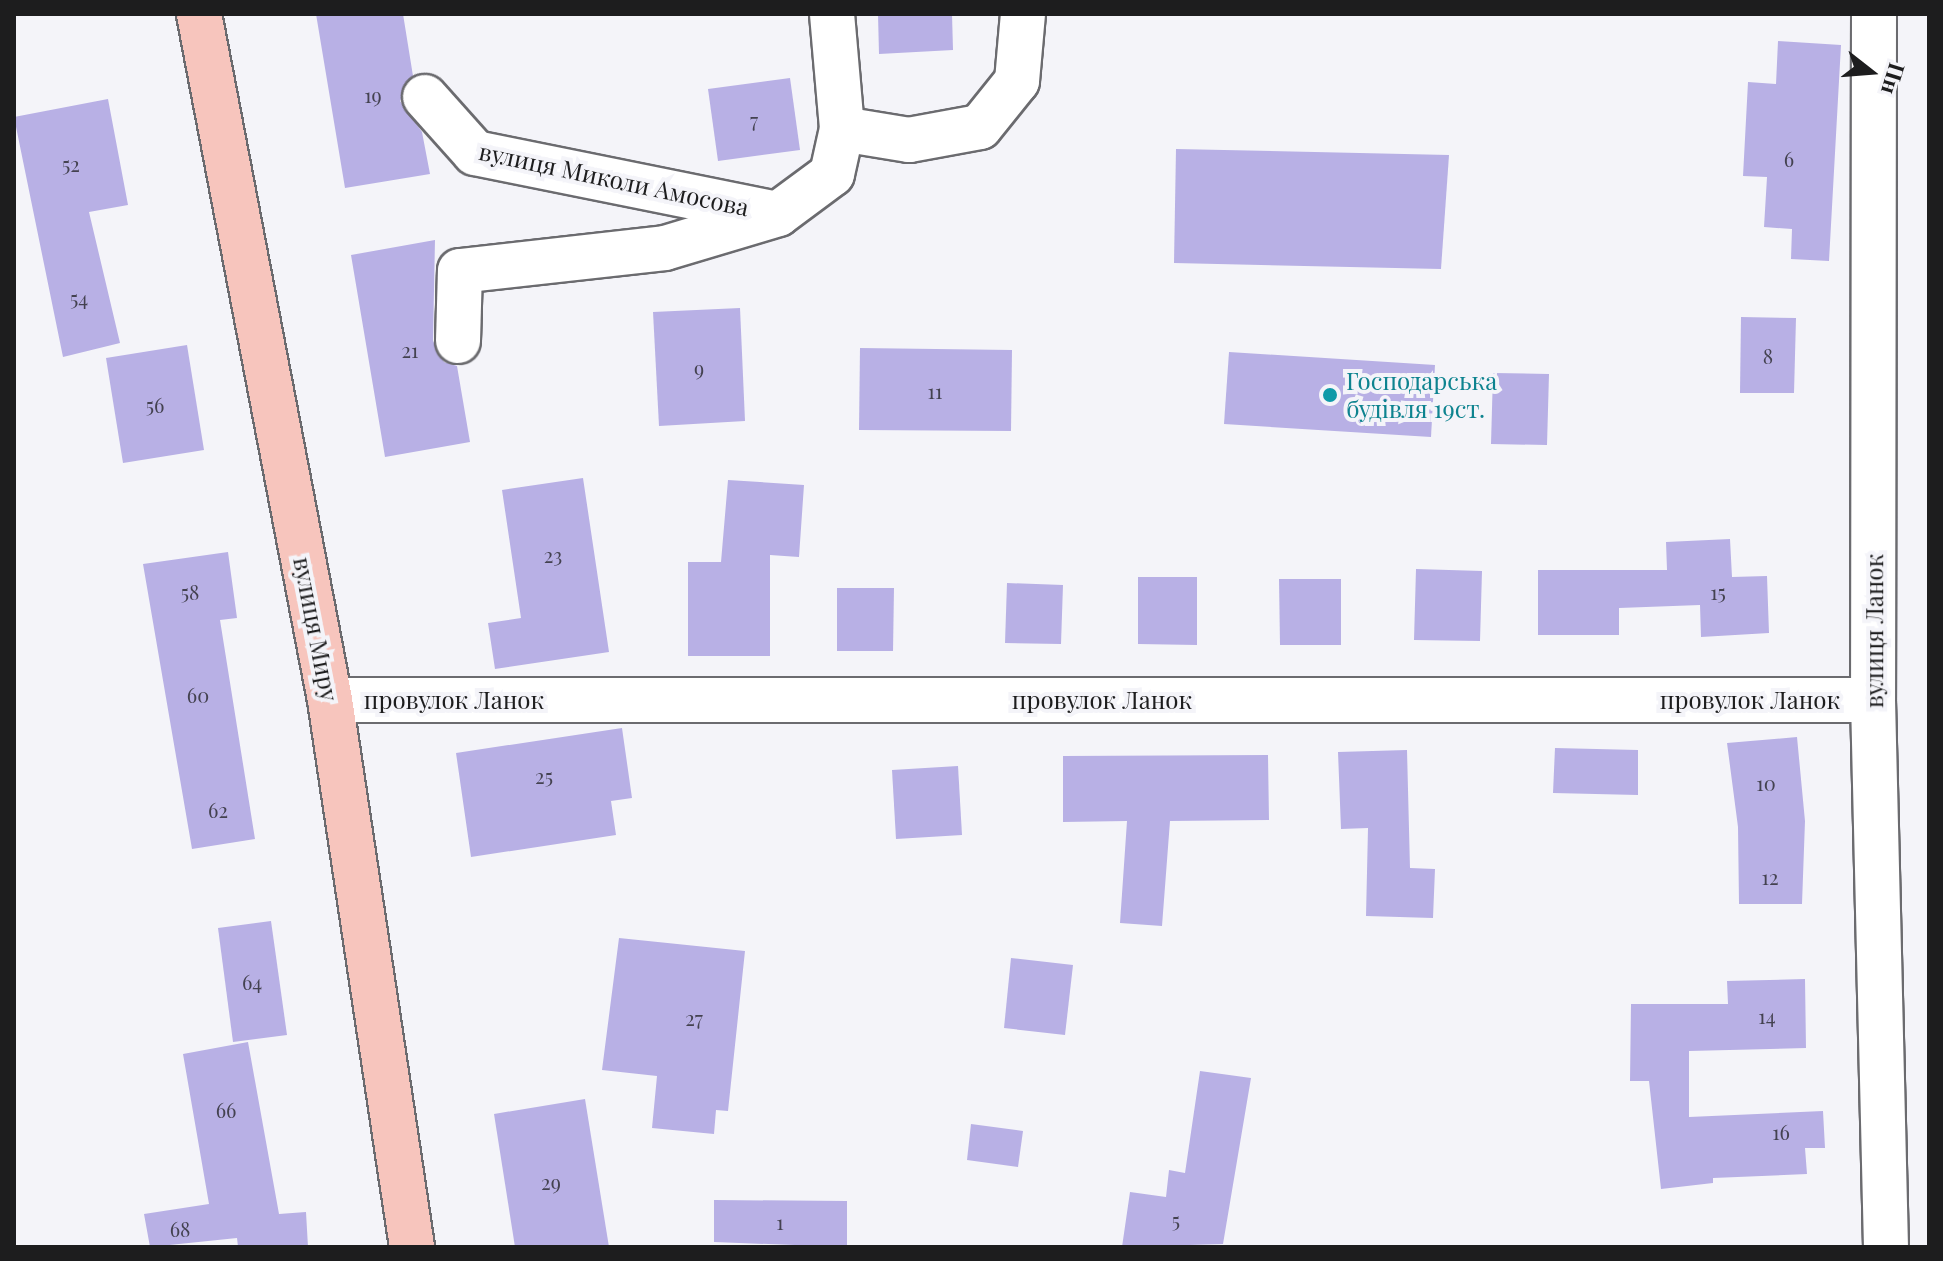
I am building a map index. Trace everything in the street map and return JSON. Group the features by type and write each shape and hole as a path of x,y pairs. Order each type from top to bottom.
{"main road":[{"name":"вулиця Миру","path":"199,14 330,700 412,1247"}],"street":[{"name":"вулиця Миколи Амосова","path":"458,341 460,271 665,248 778,214 832,174 842,129 832,14"},
{"path":"842,129 909,140 980,127 1017,81 1023,14"},
{"name":"вулиця Ланок","path":"1874,14 1873,700 1886,1247"},
{"name":"вулиця Миколи Амосова","path":"425,97 475,153 778,214"},
{"name":"провулок Ланок","path":"330,700 1873,700"}],"building":[{"path":"316,14 403,14 413,76 400,101 422,132 430,174 345,188"},
{"path":"878,14 952,14 953,50 879,54"},
{"path":"1778,41 1841,45 1829,261 1791,259 1792,229 1764,227 1767,177 1743,176 1748,82 1776,84"},
{"path":"790,78 800,150 718,161 708,89"},
{"path":"108,99 128,205 89,212 120,343 63,357 14,117"},
{"path":"1176,149 1449,155 1441,269 1174,263"},
{"path":"435,240 433,341 444,362 457,366 470,442 385,457 351,255"},
{"path":"740,308 745,421 659,426 653,312"},
{"path":"1741,317 1796,318 1794,393 1740,393"},
{"path":"187,345 204,450 123,463 106,358"},
{"path":"860,348 1012,350 1011,431 859,430"},
{"name":"Господарська будівля 19ст.","path":"1229,352 1435,365 1431,437 1224,424"},
{"path":"1493,373 1549,374 1547,445 1491,444"},
{"path":"583,478 609,652 495,669 488,623 521,618 502,490"},
{"path":"728,480 804,485 799,557 770,555 770,656 688,656 688,562 721,562"},
{"path":"1730,539 1732,577 1767,576 1769,633 1701,637 1700,605 1619,608 1619,635 1538,635 1538,570 1667,570 1666,542"},
{"path":"228,552 237,618 220,620 255,839 192,849 143,564"},
{"path":"1416,569 1482,571 1480,641 1414,640"},
{"path":"1138,577 1197,577 1197,645 1138,644"},
{"path":"1279,579 1341,579 1341,645 1280,645"},
{"path":"1007,583 1063,585 1061,644 1005,643"},
{"path":"837,588 894,588 893,651 837,651"},
{"path":"622,728 632,798 611,801 616,835 471,857 456,753"},
{"path":"1797,737 1805,821 1802,904 1739,904 1738,827 1727,743"},
{"path":"1555,748 1638,750 1638,795 1553,793"},
{"path":"1407,750 1410,868 1435,869 1433,918 1366,916 1368,828 1341,829 1338,752"},
{"path":"1268,755 1269,820 1170,821 1162,926 1120,923 1127,821 1063,822 1063,756"},
{"path":"958,766 962,835 896,839 892,770"},
{"path":"271,921 287,1035 233,1042 218,928"},
{"path":"619,938 745,951 728,1111 716,1110 714,1134 652,1128 657,1076 602,1070"},
{"path":"1011,958 1073,965 1065,1035 1004,1028"},
{"path":"1805,979 1806,1048 1689,1051 1689,1117 1823,1111 1825,1148 1805,1148 1807,1174 1713,1178 1713,1183 1661,1189 1649,1081 1630,1081 1631,1004 1728,1004 1727,981"},
{"path":"248,1042 279,1214 306,1212 308,1247 238,1247 237,1238 150,1247 144,1214 209,1204 183,1054"},
{"path":"1200,1071 1251,1078 1223,1244 1122,1247 1130,1192 1166,1197 1169,1170 1185,1173"},
{"path":"585,1099 609,1247 515,1247 494,1114"},
{"path":"971,1124 1023,1131 1018,1167 967,1160"},
{"path":"714,1200 847,1201 847,1247 714,1242"}],"place":[{"name":"Господарська будівля 19ст.","path":"1330,395"}]}
